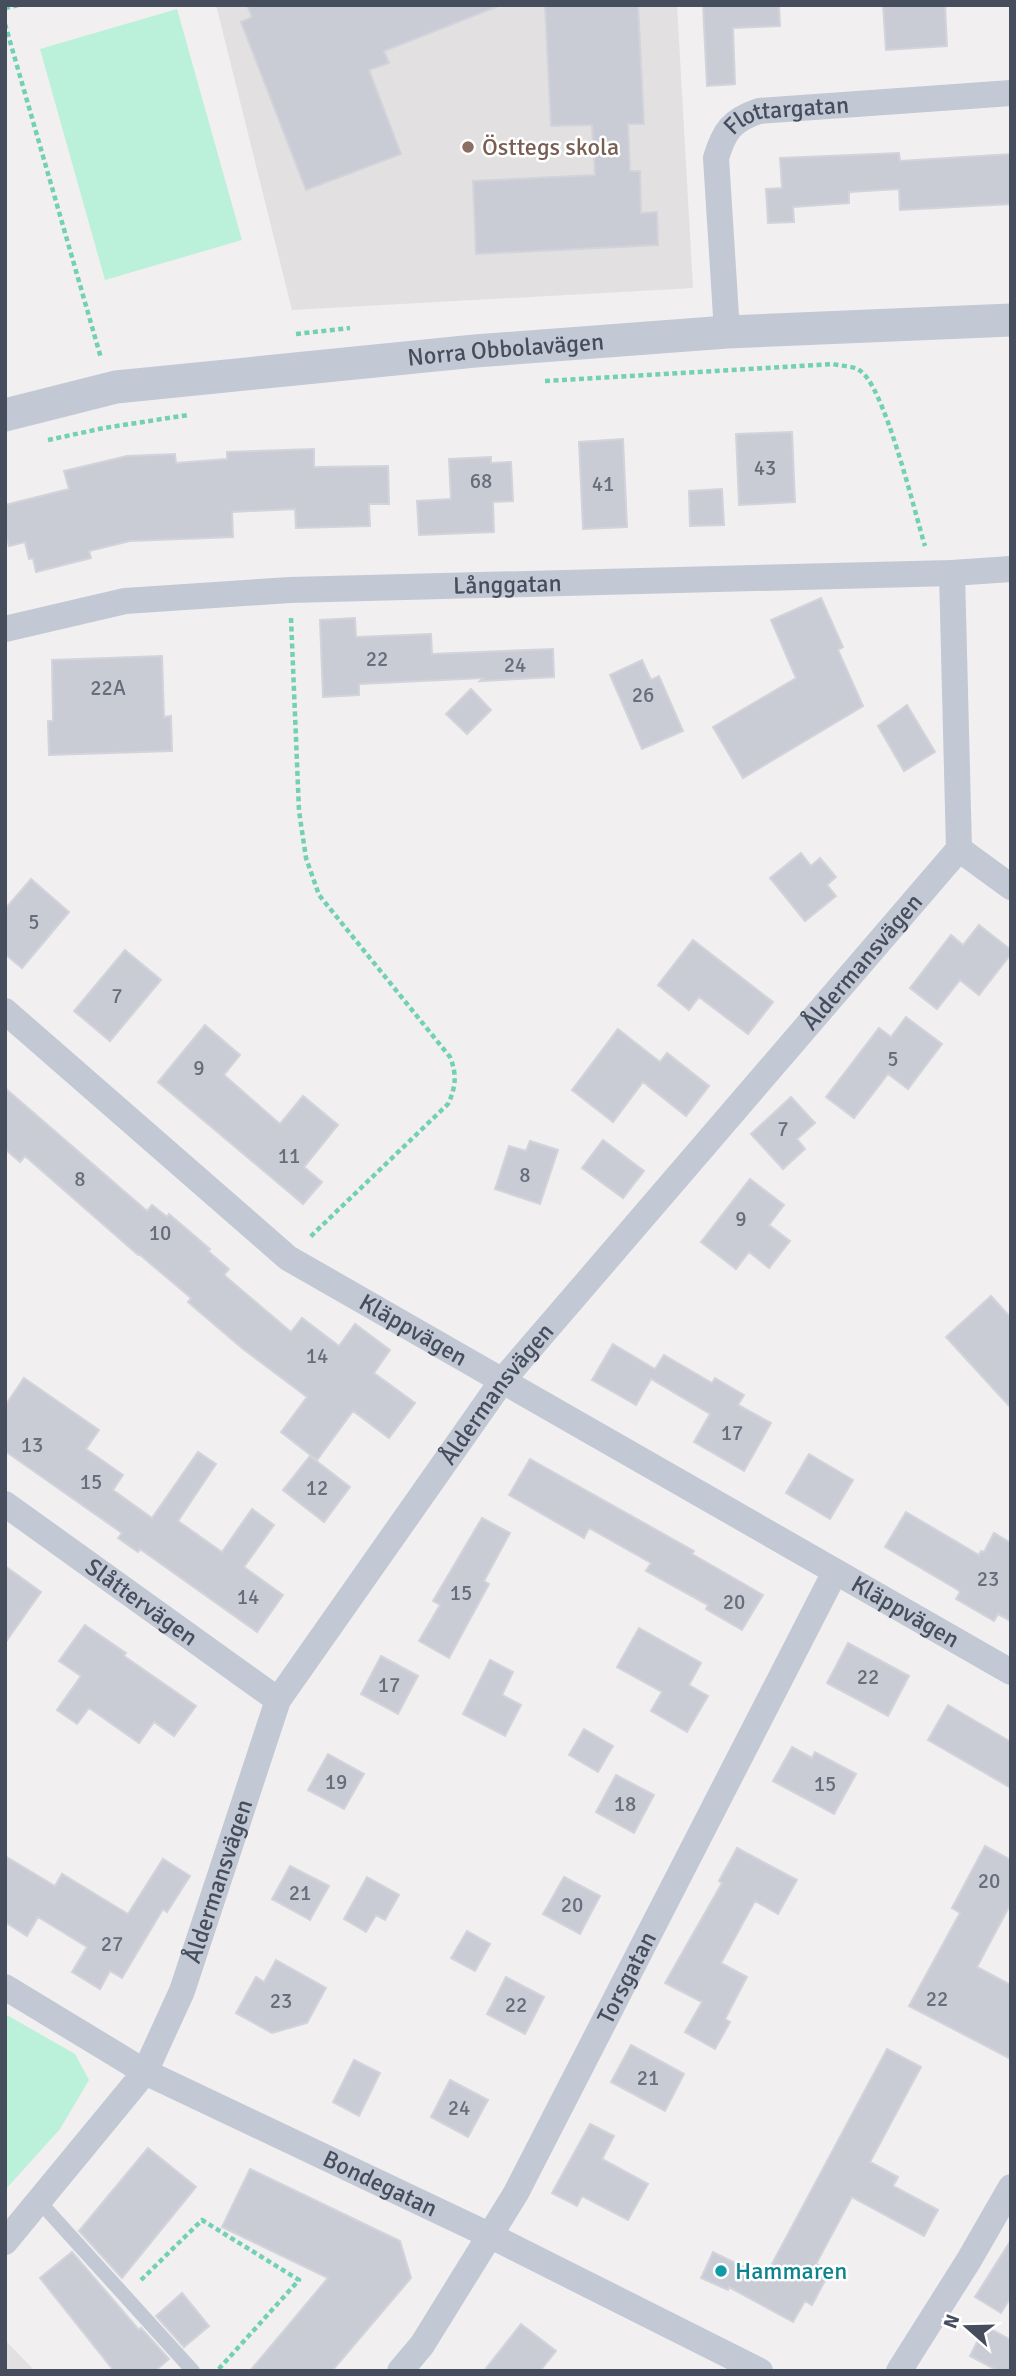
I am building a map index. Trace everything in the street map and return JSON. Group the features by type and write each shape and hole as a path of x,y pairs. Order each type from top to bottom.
{"street":[{"name":"Flottargatan","path":"727,332 716,158 721,141 730,127 742,117 759,111 1011,93"},
{"name":"Norra Obbolavägen","path":"5,415 116,387 475,351 727,332 1011,320"},
{"name":"Långgatan","path":"5,629 125,601 290,590 952,573 1011,569"},
{"path":"952,573 959,849 1011,887"},
{"name":"Åldermansvägen","path":"5,2242 145,2073 182,1991 278,1700 502,1381 959,849"},
{"name":"Kläppvägen","path":"5,1011 288,1258 1011,1672"},
{"name":"Slåttervägen","path":"5,1504 278,1700"},
{"name":"Torsgatan","path":"400,2371 422,2345 523,2180 835,1572"},
{"name":"Bondegatan","path":"5,1987 145,2073 491,2236 760,2371"},
{"path":"899,2371 1011,2187"}],"lane":[{"path":"38,2200 193,2371"}],"path":[{"path":"5,8 19,5"},
{"path":"5,24 101,359"},
{"path":"536,382 833,364 860,370 874,387 891,432 926,550 952,573"},
{"path":"42,442 104,428 196,414"},
{"path":"288,1258 449,1104 456,1082 450,1057 319,895 306,858 299,811 290,590"},
{"path":"125,2296 202,2220 299,2280 217,2371"}],"shaded area":[{"name":"Östtegs skola","path":"216,5 677,5 693,288 292,310"},
{"path":"5,2340 35,2371 5,2371"}],"green space":[{"path":"177,9 242,240 105,280 40,49"},
{"path":"5,2014 75,2054 89,2080 60,2129 5,2190"}],"building":[{"path":"247,5 496,7 384,51 389,63 369,70 401,154 306,190 241,22 252,17"},
{"path":"545,5 638,5 644,124 628,124 630,171 640,171 641,213 657,212 658,245 476,254 473,181 595,175 592,125 551,126"},
{"path":"703,5 779,5 780,26 733,28 735,84 707,86"},
{"path":"883,5 945,5 947,46 886,50"},
{"path":"899,153 900,161 1011,154 1011,204 900,210 899,189 849,192 849,203 793,207 794,222 768,223 766,189 782,188 780,158"},
{"path":"792,432 795,502 739,505 736,434"},
{"path":"623,439 627,527 583,529 579,442"},
{"path":"314,449 314,467 388,466 389,504 369,504 370,526 296,528 295,509 232,512 233,537 130,541 89,551 91,558 36,572 25,542 9,546 5,532 5,505 69,489 64,471 127,456 175,454 176,463 227,459 227,452"},
{"path":"491,457 491,463 511,462 513,501 493,502 494,532 419,535 417,501 451,499 449,459"},
{"path":"722,489 724,525 690,526 689,491"},
{"path":"821,598 843,647 838,650 863,706 743,778 713,727 796,678 771,620"},
{"path":"355,618 356,637 431,634 432,654 553,649 554,677 359,684 359,695 323,697 320,620"},
{"path":"162,656 164,717 171,716 172,751 49,755 48,721 53,721 52,660"},
{"path":"642,660 651,680 659,676 683,731 642,749 610,675"},
{"path":"471,689 491,710 467,734 446,714"},
{"path":"907,705 935,752 904,771 878,726"},
{"path":"801,853 811,866 820,858 836,877 827,885 836,896 805,921 770,878"},
{"path":"31,879 69,912 22,968 5,954 5,909"},
{"path":"979,925 1011,950 1011,954 979,995 960,980 937,1009 910,988 951,935 963,945"},
{"path":"693,940 773,1002 748,1034 699,997 689,1010 658,985"},
{"path":"125,950 161,980 110,1041 74,1011"},
{"path":"906,1017 942,1044 908,1089 888,1074 854,1118 826,1097 879,1028 891,1037"},
{"path":"205,1025 240,1055 224,1075 280,1124 303,1096 338,1125 304,1167 322,1182 303,1204 158,1082"},
{"path":"618,1029 660,1062 667,1053 709,1086 686,1116 643,1082 613,1122 572,1090"},
{"path":"5,1088 147,1211 152,1205 167,1217 169,1214 229,1269 224,1275 291,1332 302,1318 339,1346 355,1324 390,1350 374,1373 415,1403 389,1438 353,1411 317,1460 281,1432 307,1397 243,1349 188,1302 191,1298 25,1156 20,1162 5,1149"},
{"path":"791,1097 815,1123 797,1139 805,1149 783,1169 751,1134"},
{"path":"603,1140 644,1171 623,1198 582,1168"},
{"path":"530,1141 558,1150 540,1204 495,1189 509,1146 526,1151"},
{"path":"750,1179 784,1205 769,1225 790,1241 769,1268 749,1252 736,1269 701,1242"},
{"path":"991,1296 1011,1318 1011,1408 946,1337"},
{"path":"613,1344 655,1369 664,1355 712,1383 715,1378 744,1395 738,1405 771,1423 744,1471 694,1442 710,1414 651,1379 636,1405 592,1380"},
{"path":"24,1378 99,1430 86,1449 123,1475 113,1490 152,1518 198,1452 216,1464 178,1521 222,1552 252,1509 274,1525 244,1567 283,1595 257,1632 140,1549 138,1552 118,1538 122,1533 5,1451 5,1406"},
{"path":"809,1454 853,1480 830,1519 786,1493"},
{"path":"310,1456 350,1487 324,1522 283,1490"},
{"path":"530,1459 694,1551 692,1554 763,1595 742,1630 706,1609 708,1605 646,1571 651,1563 589,1528 584,1538 509,1495"},
{"path":"906,1512 979,1555 981,1551 984,1552 994,1533 1011,1543 1011,1621 998,1614 994,1621 956,1599 960,1592 958,1590 885,1547"},
{"path":"482,1518 510,1533 484,1581 489,1584 449,1658 419,1641 440,1605 433,1601"},
{"path":"5,1566 41,1592 5,1643"},
{"path":"85,1625 196,1706 174,1736 154,1722 139,1743 89,1708 77,1724 57,1710 81,1676 59,1661"},
{"path":"639,1628 701,1663 689,1685 708,1696 687,1732 651,1711 662,1692 617,1667"},
{"path":"848,1643 909,1676 888,1716 827,1683"},
{"path":"381,1656 418,1676 398,1714 361,1694"},
{"path":"490,1660 513,1672 502,1695 521,1705 505,1736 463,1714"},
{"path":"948,1705 1011,1742 1011,1788 928,1740"},
{"path":"584,1729 613,1746 598,1772 569,1755"},
{"path":"792,1747 812,1758 815,1752 856,1774 834,1814 773,1781"},
{"path":"328,1754 364,1774 344,1809 308,1790"},
{"path":"616,1775 654,1795 634,1833 596,1812"},
{"path":"985,1846 1011,1860 1011,1903 977,1967 1011,1985 1011,2059 909,2006 960,1913 952,1908"},
{"path":"737,1848 797,1880 778,1914 755,1901 721,1963 747,1977 725,2019 730,2022 715,2049 685,2032 702,2002 665,1983 722,1883 719,1881"},
{"path":"5,1856 55,1886 62,1874 128,1914 163,1859 190,1876 167,1912 163,1909 122,1978 110,1971 100,1989 72,1972 87,1947 38,1917 27,1936 5,1922"},
{"path":"290,1866 329,1886 310,1920 272,1899"},
{"path":"367,1877 399,1895 385,1920 376,1915 366,1932 344,1919"},
{"path":"564,1877 600,1896 580,1934 543,1914"},
{"path":"467,1931 490,1944 475,1971 451,1958"},
{"path":"276,1960 326,1988 307,2023 272,2033 236,2013 256,1977 264,1982"},
{"path":"506,1977 544,1997 525,2034 487,2014"},
{"path":"631,2045 684,2074 665,2111 611,2082"},
{"path":"887,2049 921,2067 870,2162 898,2177 893,2186 938,2210 924,2236 852,2197 816,2264 830,2271 812,2305 805,2301 793,2322 729,2287 728,2290 701,2278 713,2252 765,2277"},
{"path":"354,2060 380,2073 359,2116 333,2102"},
{"path":"450,2080 488,2100 468,2137 431,2117"},
{"path":"590,2124 614,2136 602,2159 648,2184 628,2220 582,2196 577,2206 552,2193"},
{"path":"148,2148 196,2187 122,2278 79,2231"},
{"path":"250,2169 400,2241 411,2278 332,2371 250,2371 328,2278 222,2227"},
{"path":"1011,2240 1011,2297 1001,2313 975,2297"},
{"path":"72,2252 139,2330 141,2328 169,2359 155,2371 114,2371 40,2278"},
{"path":"182,2293 209,2326 184,2347 156,2316"},
{"path":"521,2324 556,2351 540,2371 484,2371"},
{"path":"985,2326 1011,2340 1011,2371 998,2371 970,2356"}],"place":[{"name":"Östtegs skola","path":"468,147"},
{"name":"Hammaren","path":"721,2271"}]}
